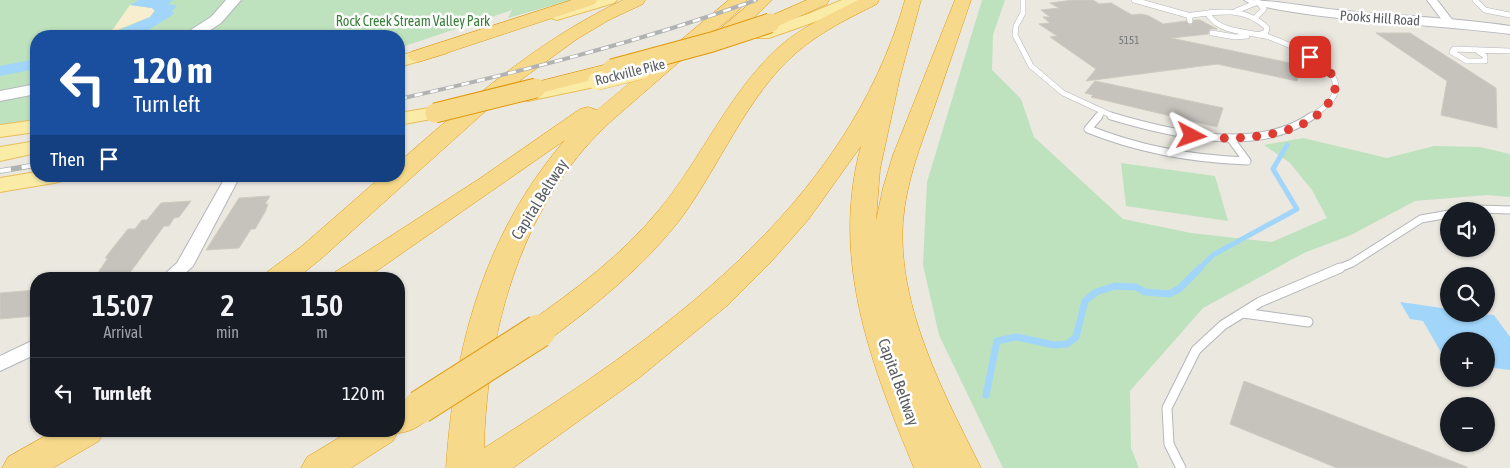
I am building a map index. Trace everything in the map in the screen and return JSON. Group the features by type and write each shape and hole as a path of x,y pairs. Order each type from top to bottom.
{"highway":[{"path":"418,56 589,0"},
{"path":"405,170 508,79 542,52 600,17 637,0"},
{"name":"Capital Beltway","path":"465,468 465,431 473,364 494,285 526,216 570,150 596,122 739,0"},
{"path":"494,285 534,220 590,151 614,128 764,0"},
{"path":"434,113 604,75 712,42 766,28 821,0"},
{"path":"409,413 539,331 580,302 620,267 657,229 683,197 742,106 778,58 816,29 871,0"},
{"name":"Capital Beltway","path":"913,0 908,22 893,62 865,184 863,228 868,271 880,333 905,404 933,468"},
{"path":"962,468 930,401 904,337 892,274 889,237 895,190 908,147 963,0"},
{"path":"356,272 488,184 701,33"},
{"path":"483,468 540,432 644,359 704,310 756,261 803,209 836,168 893,62"},
{"path":"286,272 312,252 391,182"},
{"path":"0,461 39,437"},
{"path":"21,468 75,437"},
{"path":"320,468 370,437"}],"main road":[{"path":"405,60 609,0"},
{"path":"766,28 814,17 855,0"},
{"path":"405,119 434,113"},
{"path":"0,131 30,127"},
{"path":"0,154 30,149"},
{"path":"0,185 30,180"}],"street":[{"path":"200,30 216,20 234,0"},
{"path":"1432,0 1449,22"},
{"name":"Pooks Hill Road","path":"1256,1 1339,16 1449,22 1510,30"},
{"path":"0,96 30,90"},
{"path":"177,272 184,266 230,182"},
{"path":"0,364 30,349"}],"lane":[{"path":"1023,0 1023,14 1015,23 1014,34 1018,45 1031,66 1059,91 1130,123 1176,135 1230,138 1274,133 1299,126 1320,115 1335,96 1335,80 1323,64 1297,49 1260,35 1230,29 1210,19 1211,12"},
{"path":"1134,0 1190,19 1211,12 1236,11 1256,17 1266,28 1266,32 1260,35 1235,37 1212,33"},
{"path":"1475,0 1485,10 1510,15"},
{"path":"1236,11 1256,1 1264,9 1256,17"},
{"path":"1476,50 1485,56 1485,61 1476,63 1460,59 1452,52 1454,49 1463,48 1510,51"},
{"path":"1102,112 1088,129 1116,142 1158,152 1210,160 1247,161 1230,138"},
{"path":"1495,210 1510,210"},
{"path":"1181,468 1169,444 1167,408 1196,350 1223,325 1260,302 1352,263 1421,219 1440,216"},
{"path":"1243,313 1308,322"}],"green space":[{"name":"Rock Creek Stream Valley Park","path":"0,0 571,0 508,18 512,10 405,46 405,30 30,30 30,132 0,134"},
{"path":"982,0 1005,0 993,35 992,70 1021,99 1034,137 1123,219 1191,233 1272,242 1327,218 1312,190 1290,163 1264,145 1303,138 1387,158 1434,146 1480,147 1510,154 1510,197 1487,195 1415,201 1351,235 1304,253 1203,308 1130,391 1131,448 1139,468 1003,468 939,335 923,265 927,182"},
{"path":"1121,163 1215,176 1228,221 1126,206"}],"sand":[{"path":"130,5 155,10 150,17 117,30 111,30"}],"water":[{"path":"139,0 173,0 168,4 177,6 172,11 174,14 148,30 120,30 150,17 155,11 152,8 130,5"},
{"path":"30,60 30,70 0,76 0,66"},
{"path":"1400,302 1440,308 1440,322 1495,322 1495,316 1510,337 1510,370 1495,368 1495,332 1440,332 1440,351 1423,321 1410,319"}],"building":[{"path":"1093,0 1099,4 1111,3 1132,15 1141,14 1149,16 1163,24 1186,21 1191,25 1194,20 1200,20 1217,29 1210,29 1208,34 1171,38 1295,64 1294,66 1300,68 1297,81 1217,64 1086,81 1096,69 1050,37 1057,36 1039,24 1050,23 1043,17 1050,17 1041,10 1059,8 1050,3"},
{"path":"1376,33 1410,33 1496,88 1497,128 1441,115 1447,81"},
{"path":"1095,81 1223,108 1217,127 1091,97 1093,95 1085,93"},
{"path":"270,196 265,204 268,204 265,212 255,229 251,229 239,248 206,250 239,198"},
{"path":"191,201 179,217 174,218 169,226 164,226 130,272 98,272 108,258 105,258 128,229 135,229 142,220 147,220 161,203"},
{"path":"30,290 30,316 0,319 0,293"},
{"path":"1244,381 1467,468 1337,468 1230,424"}],"waterway":[{"path":"986,395 997,341 1016,337 1054,345 1067,344 1076,337 1085,301 1096,292 1115,286 1136,287 1145,292 1169,294 1179,289 1213,255 1297,209 1273,169 1287,145"}],"railway":[{"path":"405,98 624,43 756,0"},
{"path":"0,171 30,166"}],"route":[{"path":"1192,136 1230,138 1274,133 1299,126 1320,115 1335,96 1335,80 1323,64 1310,57"}]}
